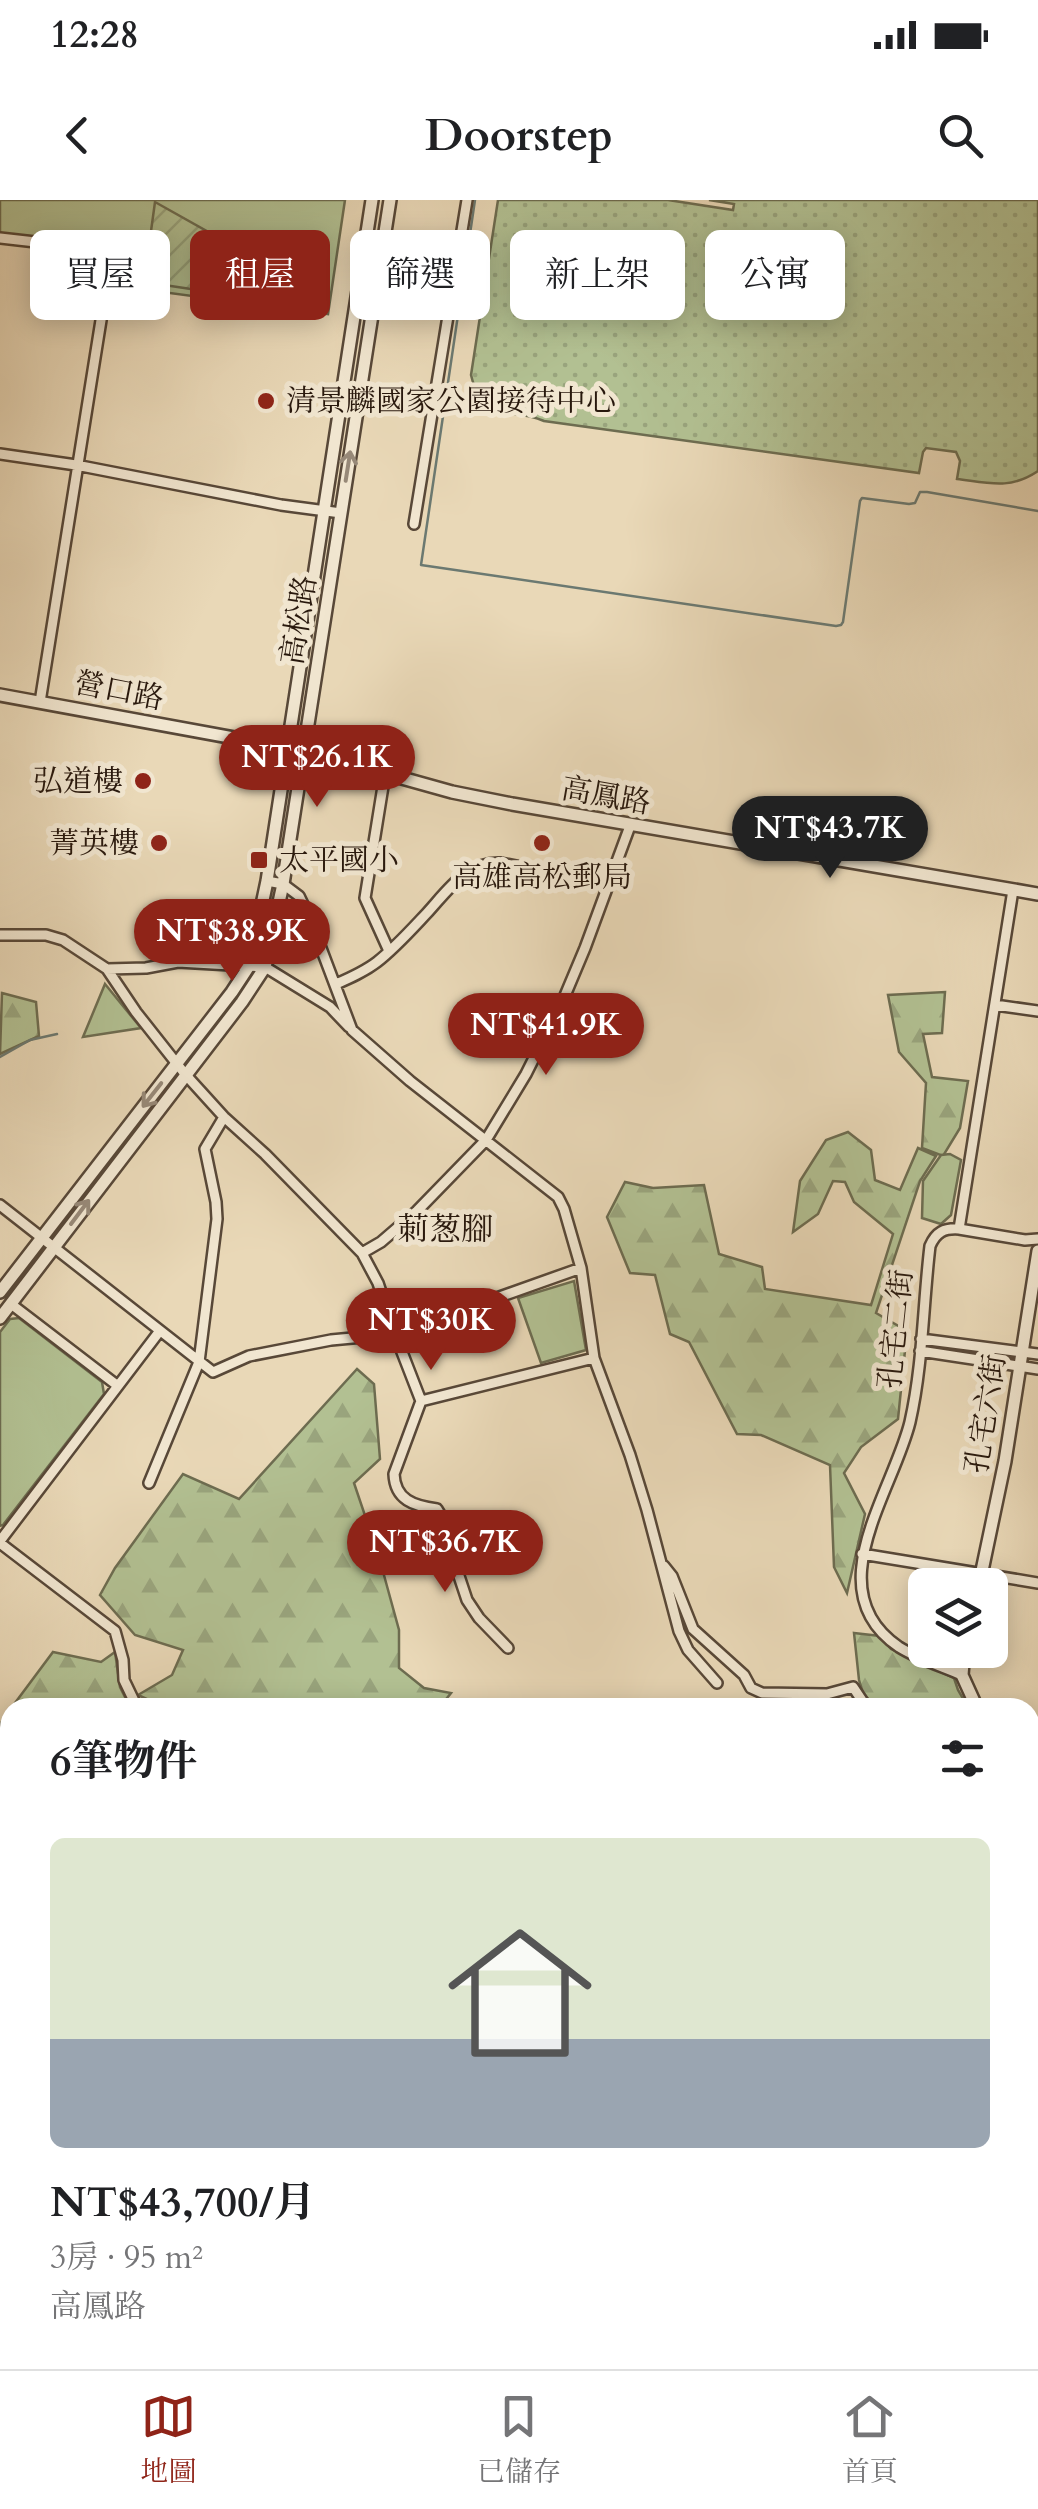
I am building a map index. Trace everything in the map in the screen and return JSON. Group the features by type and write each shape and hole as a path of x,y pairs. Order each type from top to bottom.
{"street":[{"name":"高松路","path":"0,1318 181,1069 249,966 267,881 372,200"},
{"name":"高松路","path":"0,1292 181,1069 242,1002 265,967 305,751 390,200"},
{"path":"414,524 467,200"},
{"path":"0,238 97,249 108,255 110,264 40,702"},
{"path":"0,454 76,464 341,513"},
{"name":"營口路","path":"0,695 288,748"},
{"name":"高鳳路","path":"288,748 452,792 1038,894"},
{"path":"384,774 364,898 389,951"},
{"path":"362,1253 381,1242 417,1210 486,1140 526,1074 564,998 630,826"},
{"path":"336,984 375,964 452,883 488,862 608,884"},
{"path":"267,881 283,884 299,896 352,1030"},
{"path":"1013,890 959,1229 1038,1240"},
{"path":"0,935 63,940 107,969 181,1069 224,1117 362,1253 378,1283 421,1401 394,1474 394,1484 409,1502 437,1509 452,1534 467,1600 508,1648"},
{"path":"107,969 178,962 265,967 330,1007 410,1081 558,1196 580,1268 594,1358 630,1455 679,1631 688,1650 716,1684"},
{"path":"995,1005 1038,1011"},
{"path":"149,1483 199,1362 217,1219 206,1149 224,1117"},
{"path":"0,1205 213,1372 249,1356 331,1340 395,1334 580,1268"},
{"name":"孔宅二街","path":"959,1229 940,1232 930,1246 909,1427 862,1554 864,1602 880,1630 898,1646 962,1675"},
{"name":"孔宅六街","path":"983,1568 1005,1461 1038,1251"},
{"path":"11,1304 118,1386"},
{"path":"133,1698 124,1680 115,1630 0,1542 159,1332"},
{"path":"921,1338 1038,1354"},
{"path":"920,1351 1038,1369"},
{"path":"421,1401 594,1358"},
{"path":"862,1554 926,1568"},
{"path":"660,1560 672,1576 693,1629 744,1675 751,1688 762,1693 827,1694 853,1687 860,1698"},
{"path":"1008,1581 1038,1583"},
{"path":"963,1668 973,1698"}],"green space":[{"path":"0,200 345,200 330,301 330,230 190,230 190,296 170,293 170,230 30,230 30,242 0,238"},
{"path":"498,200 668,200 733,210 734,204 709,200 1038,200 1038,471 1009,483 979,482 957,479 960,461 956,452 926,448 919,473 544,421 490,409 476,392 471,375 479,320 490,320 490,252"},
{"path":"155,202 205,230 190,230 190,289 170,286 170,230 151,230"},
{"path":"105,984 141,1028 83,1037"},
{"path":"945,992 942,1033 923,1034 932,1077 968,1081 960,1128 943,1156 922,1148 926,1083 899,1052 888,995"},
{"path":"2,993 36,1002 39,1036 0,1054"},
{"path":"848,1132 871,1150 875,1180 900,1190 918,1148 936,1156 920,1181 876,1313 907,1331 898,1419 861,1447 844,1473 865,1514 847,1593 834,1567 830,1465 761,1435 737,1434 689,1342 670,1334 655,1275 630,1273 607,1217 625,1182 653,1188 704,1185 719,1254 762,1267 765,1289 871,1305 893,1234 854,1202 845,1182 833,1181 818,1214 793,1232 800,1181 826,1140"},
{"path":"950,1154 961,1160 951,1215 941,1224 922,1218 923,1181 941,1155"},
{"path":"574,1281 586,1350 541,1363 518,1298"},
{"path":"19,1318 102,1382 104,1394 0,1526 0,1332 10,1319"},
{"path":"357,1369 374,1384 380,1459 354,1483 399,1630 399,1668 424,1688 451,1693 447,1698 138,1695 172,1675 183,1650 135,1635 100,1595 183,1474 239,1499"},
{"path":"854,1633 880,1636 891,1649 908,1657 908,1668 932,1668 954,1678 963,1698 867,1698"},
{"path":"53,1652 101,1662 115,1652 126,1698 19,1698"}],"waterway":[{"path":"475,200 421,565 836,626 843,622 862,498 909,504 915,503 920,492 927,492 1038,511"},
{"path":"0,1057 30,1040 57,1034"}],"place":[{"name":"清景麟國家公園接待中心","path":"266,401"},
{"name":"弘道樓","path":"143,781"},
{"name":"菁英樓","path":"159,843"},
{"name":"高雄高松郵局","path":"542,843"},
{"name":"太平國小","path":"259,860"}],"district":[{"name":"莿葱腳","path":"445,1230"}]}
